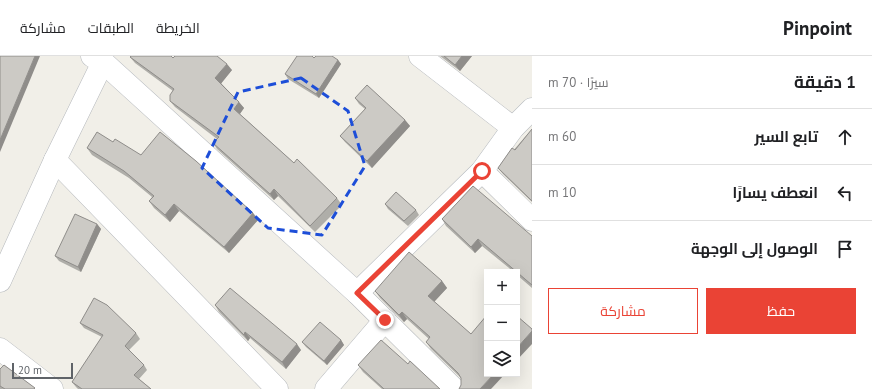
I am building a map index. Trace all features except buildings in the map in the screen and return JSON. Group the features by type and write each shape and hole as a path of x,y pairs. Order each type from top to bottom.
{"street":[{"path":"420,56 513,128"},
{"path":"0,281 55,160 98,59 357,293 454,389"},
{"path":"357,293 482,171 513,128 532,110"},
{"path":"55,160 277,389"},
{"path":"482,171 532,220"},
{"path":"326,389 385,320"},
{"path":"0,348 52,389"}],"highlighted area":[{"path":"301,78 348,111 365,166 322,235 268,228 202,168 238,92"}],"route":[{"path":"385,320 357,293 482,171"}]}
